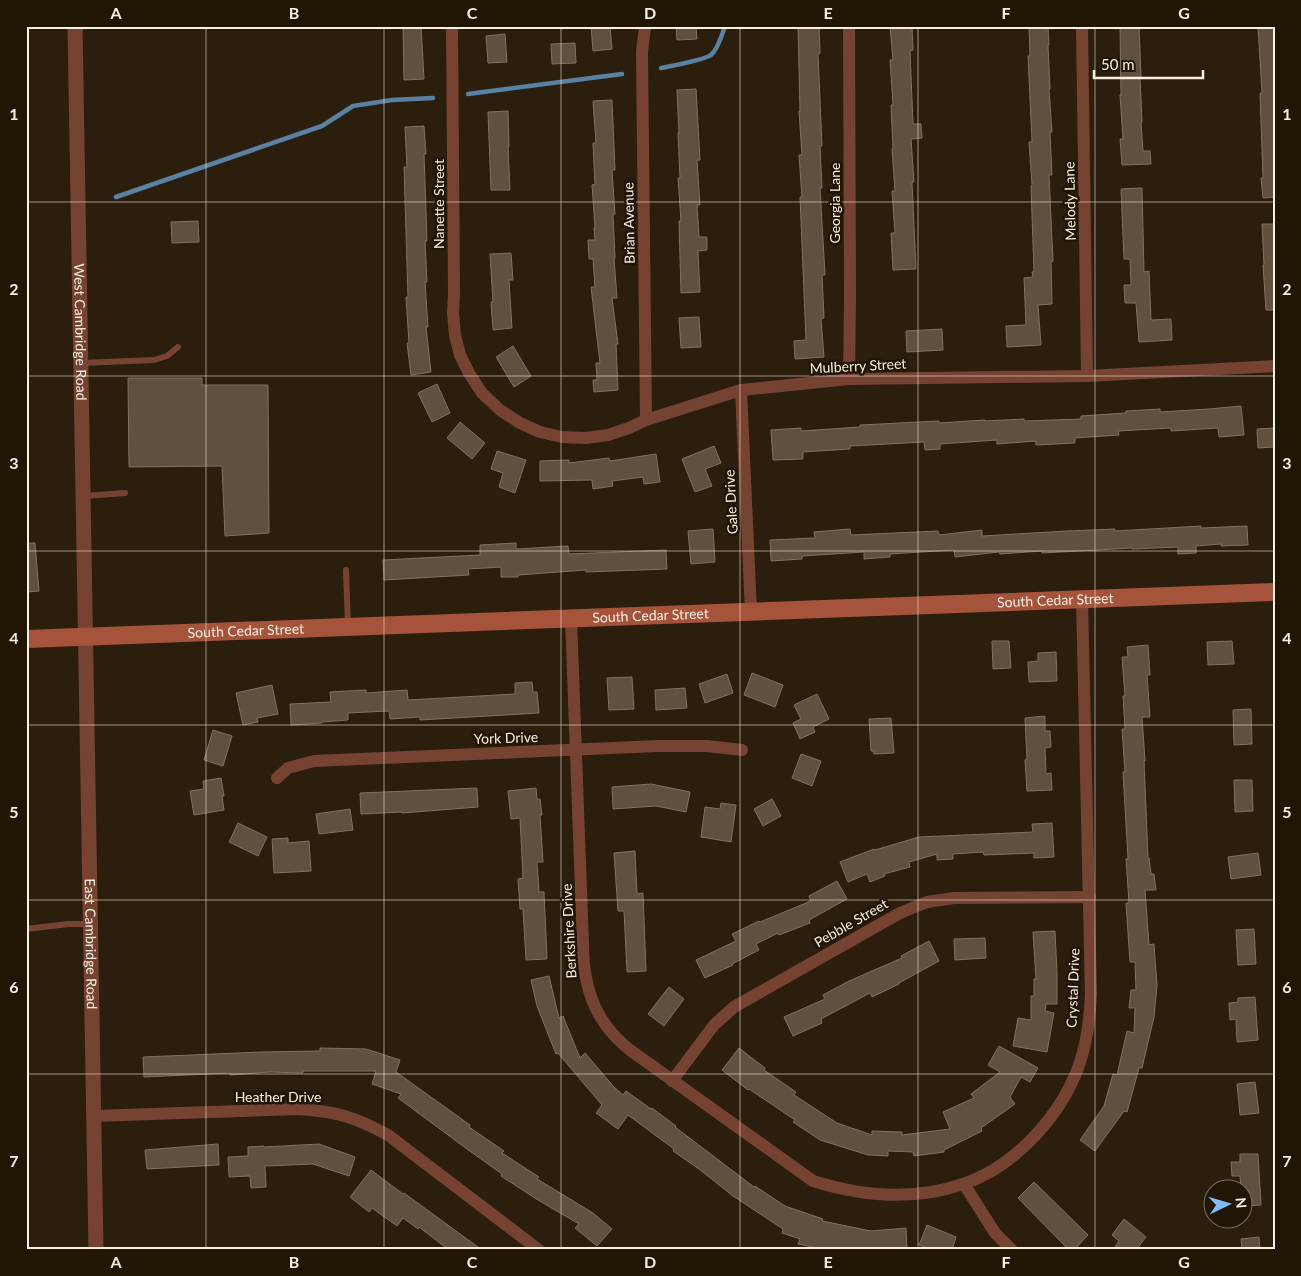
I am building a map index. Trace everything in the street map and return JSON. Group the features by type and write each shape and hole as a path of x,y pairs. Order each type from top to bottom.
{"main road":[{"name":"South Cedar Street","path":"26,639 1275,592"}],"street":[{"name":"West Cambridge Road","path":"75,26 85,637"},
{"name":"Nanette Street","path":"452,26 453,313 455,335 460,354 472,378"},
{"name":"Brian Avenue","path":"645,26 642,52 646,420"},
{"name":"Georgia Lane","path":"848,379 850,297 849,26"},
{"name":"Melody Lane","path":"1082,26 1087,376"},
{"name":"Mulberry Street","path":"472,378 482,393 500,410 520,423 548,434 562,437 586,438 608,435 646,420 741,390 848,379 1087,376 1275,366"},
{"name":"Gale Drive","path":"741,390 751,612"},
{"name":"Crystal Drive","path":"799,1171 813,1181 837,1188 866,1193 917,1194 964,1184 989,1172 1010,1158 1031,1140 1050,1118 1065,1094 1077,1069 1086,1041 1090,1013 1090,897 1082,599"},
{"name":"Berkshire Drive","path":"571,619 583,963 586,983 593,1003 613,1035 630,1050 799,1171"},
{"name":"East Cambridge Road","path":"85,637 96,1250"},
{"name":"York Drive","path":"277,778 288,768 314,761 658,746 707,746 742,750"},
{"name":"Pebble Street","path":"672,1081 714,1025 734,1007 900,913 927,902 954,898 1090,897"},
{"name":"Heather Drive","path":"94,1116 297,1109 322,1110 343,1115 366,1123 388,1135 539,1250"},
{"path":"964,1184 995,1233 1012,1250"}],"lane":[{"path":"81,363 154,360 167,356 178,346"},
{"path":"83,496 125,494"},
{"path":"346,570 348,627"},
{"path":"26,929 68,924 90,924"}],"building":[{"path":"403,26 421,26 424,79 404,80"},
{"path":"591,26 610,26 612,49 593,51"},
{"path":"676,26 696,26 697,39 677,40"},
{"path":"798,26 819,26 820,53 818,54 822,146 820,146 822,188 820,188 825,275 822,275 824,318 821,319 824,357 795,359 794,341 806,340 800,197 802,197 799,155 802,155 799,111"},
{"path":"890,26 912,26 913,50 910,51 913,124 921,124 922,138 911,139 916,269 893,270 891,233 895,233 892,191 895,191 890,60 893,60"},
{"path":"1029,26 1048,26 1052,132 1050,132 1052,175 1049,175 1053,261 1051,262 1052,304 1038,305 1041,345 1007,347 1006,326 1026,325 1024,278 1033,277 1032,272 1034,272 1029,142 1032,142 1028,56 1030,56"},
{"path":"1120,26 1139,26 1143,151 1150,151 1151,164 1122,165 1120,139 1123,139 1120,95"},
{"path":"1258,26 1275,26 1275,197 1263,198 1260,93 1262,93"},
{"path":"505,34 507,62 488,63 486,36"},
{"path":"575,43 576,63 552,64 551,44"},
{"path":"696,89 700,160 697,160 700,205 697,205 699,237 707,237 707,250 698,251 700,292 681,293 677,90"},
{"path":"612,100 615,170 612,170 615,214 613,215 614,258 617,298 612,298 618,344 616,344 618,390 594,392 593,380 597,380 596,363 600,363 591,287 595,287 593,259 589,259 588,240 595,240 592,185 595,184 593,143 596,143 593,101"},
{"path":"508,111 510,190 491,190 488,112"},
{"path":"424,126 427,241 425,241 427,282 425,282 428,327 426,327 431,372 411,375 407,343 409,343 406,297 408,297 404,167 407,167 405,127"},
{"path":"1142,188 1144,272 1149,271 1151,320 1171,319 1172,340 1139,342 1136,303 1125,303 1124,285 1131,285 1130,259 1124,259 1121,189"},
{"path":"198,221 199,242 172,243 171,222"},
{"path":"1262,224 1275,224 1275,310 1266,310"},
{"path":"511,253 513,280 509,280 512,328 493,330 490,254"},
{"path":"699,317 701,347 681,348 679,318"},
{"path":"942,329 943,350 907,352 906,331"},
{"path":"513,346 531,376 514,387 496,357"},
{"path":"128,378 202,378 202,385 268,385 269,533 225,536 222,466 129,467"},
{"path":"437,384 450,413 432,422 418,393"},
{"path":"1241,406 1244,435 1219,437 1218,428 1171,431 1171,428 1118,431 1119,435 1075,438 1075,443 1036,445 1036,441 997,444 997,440 940,444 940,449 925,450 924,442 850,446 850,449 803,452 803,459 773,460 771,430 801,428 801,431 860,427 860,425 939,421 939,423 985,420 1081,419 1081,416 1126,413 1126,411 1160,409 1160,412"},
{"path":"460,422 485,443 472,459 447,438"},
{"path":"1275,428 1275,447 1258,448 1257,429"},
{"path":"714,446 721,463 705,469 712,486 695,492 682,459"},
{"path":"497,451 526,460 515,493 499,487 503,473 491,469"},
{"path":"656,454 660,482 644,484 643,477 612,481 613,486 593,489 592,480 540,481 540,461 569,460 569,463 609,458 610,461"},
{"path":"1201,526 1201,528 1247,526 1248,545 1221,546 1221,544 1196,546 1196,553 1178,554 1178,547 1042,553 1042,551 1000,554 999,552 955,557 954,550 890,554 890,557 864,559 864,552 802,556 802,559 771,561 770,540 815,538 814,532 850,529 851,535 938,531 939,535 982,530 982,536"},
{"path":"713,529 715,562 691,564 688,531"},
{"path":"26,543 35,543 39,591 26,592"},
{"path":"516,543 516,549 568,546 569,554 666,550 667,569 586,572 586,570 501,577 501,567 468,569 469,575 384,580 383,560 480,555 480,545"},
{"path":"992,641 1009,641 1011,668 993,669"},
{"path":"1232,641 1234,664 1208,665 1207,642"},
{"path":"1148,645 1150,675 1147,675 1150,717 1142,717 1148,858 1151,874 1154,874 1156,890 1145,890 1149,945 1154,944 1157,986 1154,1017 1142,1068 1139,1068 1127,1112 1124,1111 1095,1151 1080,1140 1104,1106 1113,1074 1117,1075 1127,1031 1134,1033 1135,1008 1129,1008 1131,990 1136,990 1135,962 1130,962 1126,903 1129,903 1123,772 1125,772 1122,729 1125,729 1123,696 1125,696 1122,657 1128,657 1127,647"},
{"path":"1056,652 1057,681 1029,682 1028,662 1038,661 1038,653"},
{"path":"752,673 783,685 775,707 744,695"},
{"path":"727,674 733,693 705,703 699,684"},
{"path":"632,677 634,709 609,710 607,678"},
{"path":"532,682 533,692 537,692 539,713 420,720 420,717 390,719 389,711 348,713 348,720 291,725 290,704 331,702 330,692 366,690 366,693 407,690 408,700 515,694 515,683"},
{"path":"272,685 278,714 257,718 258,722 243,725 236,693"},
{"path":"685,688 687,708 656,710 655,690"},
{"path":"817,694 829,719 813,727 815,732 800,739 793,723 801,719 794,705"},
{"path":"1251,709 1252,744 1234,745 1233,710"},
{"path":"1045,716 1045,731 1050,731 1051,747 1045,748 1046,774 1051,773 1052,790 1027,791 1025,718"},
{"path":"891,718 894,753 874,754 874,751 871,751 869,719"},
{"path":"213,730 232,736 223,766 204,760"},
{"path":"801,754 821,761 812,786 792,778"},
{"path":"221,778 224,810 194,815 190,791 204,789 203,781"},
{"path":"1234,780 1252,780 1253,811 1235,812"},
{"path":"651,784 690,792 686,812 656,806 613,809 612,787"},
{"path":"477,788 478,807 361,814 360,793"},
{"path":"536,788 537,799 540,799 542,815 540,815 543,862 537,862 539,892 544,892 547,959 526,960 523,909 520,909 518,879 523,878 520,818 511,819 508,791"},
{"path":"772,799 781,816 763,826 754,809"},
{"path":"721,803 736,805 731,842 701,837 705,807 720,809"},
{"path":"350,809 353,830 319,834 316,814"},
{"path":"238,823 267,837 258,856 229,842"},
{"path":"1052,823 1054,857 1034,858 1034,853 984,855 983,852 953,854 953,859 937,860 937,854 909,862 910,867 884,874 885,876 870,882 867,874 848,882 840,862 874,849 919,837 1033,832 1032,824"},
{"path":"288,838 288,843 309,841 311,871 274,873 272,839"},
{"path":"635,851 637,894 643,893 646,971 627,972 624,911 618,911 614,853"},
{"path":"1258,853 1261,875 1231,879 1228,857"},
{"path":"837,881 847,899 809,920 810,923 779,935 778,933 756,944 759,950 705,978 696,960 736,941 732,934 759,921 811,901 809,896"},
{"path":"1254,929 1256,964 1238,965 1236,930"},
{"path":"1055,931 1057,1004 1046,1004 1045,1011 1054,1013 1047,1052 1013,1046 1018,1018 1031,1020 1031,996 1034,996 1034,979 1036,979 1033,932"},
{"path":"985,938 986,958 955,960 954,939"},
{"path":"929,941 939,961 872,997 870,993 821,1019 822,1023 793,1036 784,1017 825,999 823,995 849,981 902,958 901,956"},
{"path":"549,976 559,1018 563,1016 580,1058 585,1053 623,1095 626,1091 652,1108 754,1187 785,1206 823,1219 822,1221 871,1231 906,1228 907,1250 827,1250 798,1244 800,1239 782,1233 783,1229 733,1196 628,1115 618,1129 596,1113 602,1105 558,1053 556,1054 537,1006 531,980"},
{"path":"669,987 684,999 664,1026 648,1014"},
{"path":"1255,997 1258,1040 1237,1042 1236,1019 1230,1020 1229,1003 1238,1002 1238,998"},
{"path":"999,1046 1038,1068 1030,1082 1021,1077 1010,1097 1015,1104 981,1128 982,1131 944,1150 944,1152 914,1156 913,1152 888,1151 888,1156 868,1155 820,1140 793,1122 795,1120 748,1090 722,1070 739,1048 765,1068 764,1070 796,1092 794,1095 837,1123 872,1135 872,1131 902,1132 902,1135 950,1129 943,1112 974,1098 971,1094 1000,1072 988,1065"},
{"path":"320,1048 366,1049 400,1060 396,1072 504,1151 502,1153 539,1177 537,1179 593,1213 612,1229 597,1246 575,1228 579,1224 501,1176 502,1174 398,1098 401,1094 372,1084 376,1071 303,1071 303,1073 270,1072 230,1075 230,1073 144,1077 143,1057 320,1051"},
{"path":"1255,1082 1259,1113 1240,1115 1237,1084"},
{"path":"218,1144 219,1165 147,1169 145,1150"},
{"path":"319,1144 355,1157 349,1176 313,1164 265,1166 266,1187 251,1188 250,1176 229,1177 228,1157 248,1156 248,1147"},
{"path":"1240,1154 1258,1154 1261,1205 1254,1205 1254,1178 1232,1176 1231,1162 1240,1162"},
{"path":"371,1170 482,1250 449,1250 419,1227 418,1229 403,1218 397,1226 372,1208 369,1212 350,1197"},
{"path":"1034,1182 1088,1235 1074,1250 1069,1250 1018,1198"},
{"path":"1124,1219 1146,1237 1136,1250 1113,1250 1119,1241 1112,1235"},
{"path":"927,1225 956,1237 952,1250 932,1250 919,1245"},
{"path":"1259,1237 1260,1250 1242,1250 1241,1239"}],"waterway":[{"path":"661,68 695,61 711,55 718,46 725,26"},
{"path":"468,94 622,74"},
{"path":"116,197 322,126 353,106 392,100 433,98"}]}
